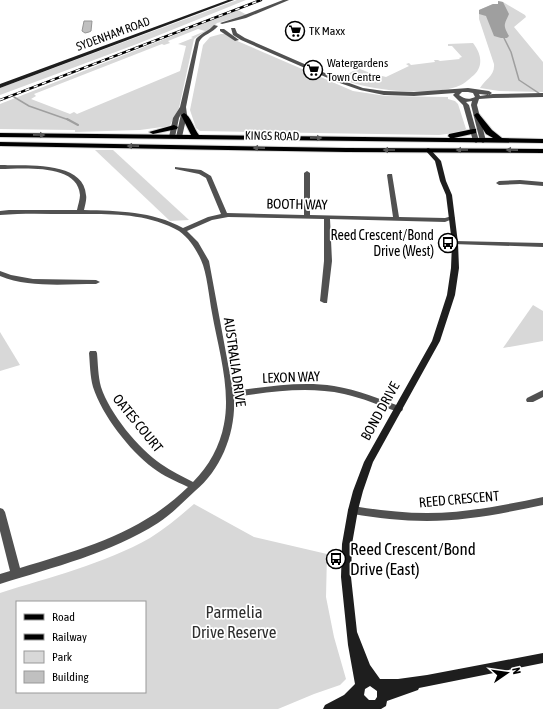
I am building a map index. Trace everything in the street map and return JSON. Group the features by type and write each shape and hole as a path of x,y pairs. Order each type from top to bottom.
{"main road":[{"path":"184,115 191,130 197,137"},
{"path":"477,115 489,132 502,141"},
{"path":"93,136 151,132 174,127"},
{"path":"402,140 454,136 473,131"},
{"name":"KINGS ROAD","path":"0,135 543,141"},
{"path":"172,147 176,137"},
{"path":"480,141 481,150"},
{"name":"KINGS ROAD","path":"0,144 543,151"}],"street":[{"name":"SYDENHAM ROAD","path":"0,86 232,0"},
{"path":"176,137 184,115 183,107 196,43 199,38 222,23 244,17 287,0"},
{"path":"204,35 234,27 244,17"},
{"path":"222,23 234,27"},
{"path":"216,26 241,42 350,89 382,95 432,94 468,90 476,96"},
{"path":"234,27 235,34 242,39 351,86 376,92 414,94"},
{"path":"460,91 456,94 466,105 473,131 480,141"},
{"path":"432,94 470,100 476,96 543,95"},
{"path":"476,96 474,105 477,115 480,141"},
{"path":"176,137 174,127 178,114 183,107"},
{"path":"428,150 438,161"},
{"path":"438,161 440,154 444,150"},
{"name":"BOND DRIVE","path":"359,687 346,577 347,544 359,486 369,462 436,341 447,312 454,274 455,243 451,215 443,195 443,181 438,161"},
{"path":"0,167 50,168 67,173 78,181 83,192 83,201 80,212"},
{"path":"177,168 201,172 209,177 226,215"},
{"path":"307,173 307,216"},
{"path":"390,175 396,218"},
{"path":"500,183 520,182 543,184"},
{"name":"AUSTRALIA DRIVE","path":"0,213 125,213 142,215 162,221 183,231 197,245 205,262 230,394 229,423 214,463 195,487 164,515 130,535 97,548 0,579"},
{"name":"BOOTH WAY","path":"183,231 205,220 226,215 414,218 445,220 451,215"},
{"path":"324,301 328,261 327,217"},
{"path":"455,243 543,245"},
{"path":"0,273 10,278 23,280 96,282"},
{"name":"OATES COURT","path":"93,353 95,377 98,389 104,403 115,420 142,452 154,463 195,487"},
{"name":"LEXON WAY","path":"230,394 307,387 324,388 357,394 398,408"},
{"path":"530,400 543,393"},
{"name":"REED CRESCENT","path":"353,510 397,517 451,517 491,512 543,501"},
{"path":"0,512 16,574"},
{"name":"BOND DRIVE","path":"352,630 366,668 377,683"},
{"path":"329,709 344,701 368,681 398,684 427,681 543,658"},
{"path":"344,709 376,706 384,697 427,681"},
{"path":"377,683 382,689 384,697"},
{"path":"359,687 358,696 367,706"}],"green space":[{"path":"237,0 246,0 137,44 0,95 0,88"},
{"path":"498,1 503,2 526,17 514,27 543,62 543,92 499,91 480,88 493,72 494,64 479,19 479,10 493,4 498,4"},
{"path":"238,10 247,15 217,23 210,30 194,39 179,108 169,127 164,129 162,127 140,130 75,132 75,130 0,129 0,104","holes":["198,29 205,31 178,44 186,46 180,71 77,114 74,112 70,114 31,99 36,96 34,94 162,44 164,45 170,43 168,41"]},
{"path":"226,34 235,40 353,91 386,96 448,97 448,99 455,101 458,104 466,129 462,132 439,135 200,131 196,128 190,110 203,45 210,37"},
{"path":"473,43 478,51 480,59 479,68 470,79 463,84 445,90 415,92 398,91 365,86 341,78 360,67 362,68 360,69 380,77 386,77 409,66 406,64 409,63 411,65 435,62 434,60 440,61 460,59 459,58 462,57 452,46 448,46 448,44"},
{"path":"95,150 113,150 189,220 170,221"},
{"path":"533,305 543,311 543,341 503,348"},
{"path":"0,332 20,365 0,371"},
{"name":"Parmelia Drive Reserve","path":"194,504 254,537 327,554 326,597 334,637 346,679 340,685 278,709 0,709 0,593 96,563 150,538 173,522"}],"shaded area":[{"path":"498,1 503,2 509,14 505,25 509,36 507,38 494,36 486,16 479,14 479,10 493,4 498,4"}],"building":[{"path":"84,21 92,21 91,31 85,33 82,31"}],"waterway":[{"path":"503,36 511,52 519,80 543,96"},
{"path":"14,97 29,106 69,120"},
{"path":"69,120 78,125"}],"railway":[{"path":"0,100 261,0"}],"place":[{"name":"TK Maxx","path":"295,31"},
{"name":"Watergardens Town Centre","path":"313,70"},
{"name":"Reed Crescent/Bond Drive (West)","path":"448,243"},
{"name":"Reed Crescent/Bond Drive (East)","path":"336,559"}]}
